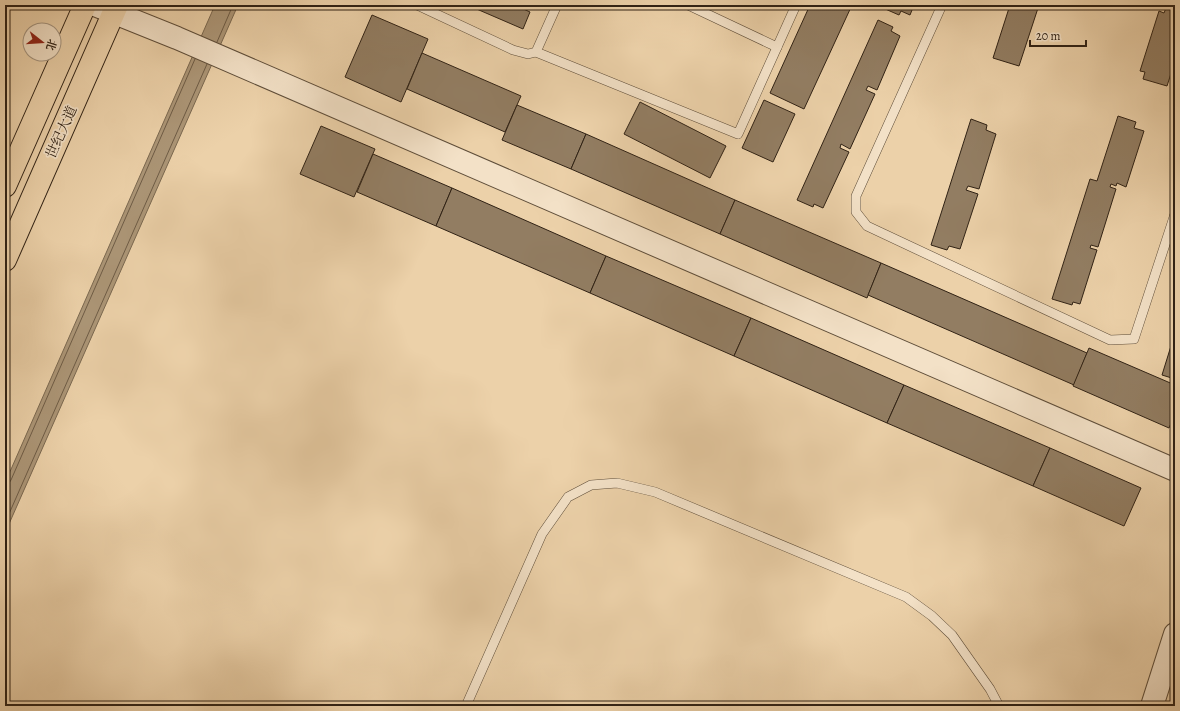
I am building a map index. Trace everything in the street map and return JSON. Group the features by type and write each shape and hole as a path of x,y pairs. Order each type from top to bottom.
{"main road":[{"path":"5,186 84,5"},
{"name":"世纪大道","path":"5,260 109,8"}],"street":[{"path":"109,8 184,42 1175,470"},
{"path":"1152,706 1175,634"}],"lane":[{"path":"417,5 513,50 528,54 536,52 738,134 796,5"},
{"path":"536,52 557,5"},
{"path":"688,5 777,47"},
{"path":"942,5 856,196 856,212 867,226 1110,340 1134,339 1175,214"},
{"path":"466,706 542,534 568,497 591,484 617,483 655,492 906,597 932,616 952,635 990,689 999,706"}],"water":[{"path":"215,5 238,5 5,533 5,483"}],"building":[{"path":"473,5 515,5 530,12 523,29 472,7"},
{"path":"810,5 852,5 804,109 770,93"},
{"path":"884,5 914,5 910,15 901,11 899,15 883,8"},
{"path":"1010,5 1039,5 1019,66 993,58"},
{"path":"1157,5 1175,5 1175,61 1167,86 1143,79 1145,72 1140,71 1159,11 1164,13 1166,8"},
{"path":"372,15 428,39 401,102 345,77"},
{"path":"878,20 893,27 891,31 900,36 877,90 868,86 866,90 875,94 850,149 841,144 840,148 849,152 823,208 814,204 813,207 797,200"},
{"path":"422,53 521,96 505,132 407,89"},
{"path":"764,100 795,114 773,162 742,148"},
{"path":"640,102 726,146 710,178 624,134"},
{"path":"517,105 586,134 571,169 502,140"},
{"path":"1118,116 1136,122 1134,128 1144,131 1126,187 1117,183 1116,186 1111,184 1110,187 1116,189 1098,247 1091,245 1090,248 1097,250 1080,304 1073,302 1072,305 1052,299 1090,179 1097,181"},
{"path":"971,119 987,125 986,130 996,134 979,189 968,186 966,190 978,194 960,249 949,246 947,250 931,245"},
{"path":"321,126 375,149 354,197 300,174"},
{"path":"586,134 735,200 720,234 571,169"},
{"path":"373,154 452,188 436,226 357,192"},
{"path":"452,188 606,256 590,293 436,226"},
{"path":"735,200 881,263 867,298 720,234"},
{"path":"606,256 751,318 734,356 590,293"},
{"path":"881,263 1087,353 1074,385 868,295"},
{"path":"751,318 904,385 887,423 734,356"},
{"path":"1175,333 1175,379 1162,375"},
{"path":"1089,348 1175,385 1175,414 1169,428 1073,386"},
{"path":"904,385 1050,448 1033,486 887,423"},
{"path":"1050,448 1141,488 1124,526 1033,486"}]}
